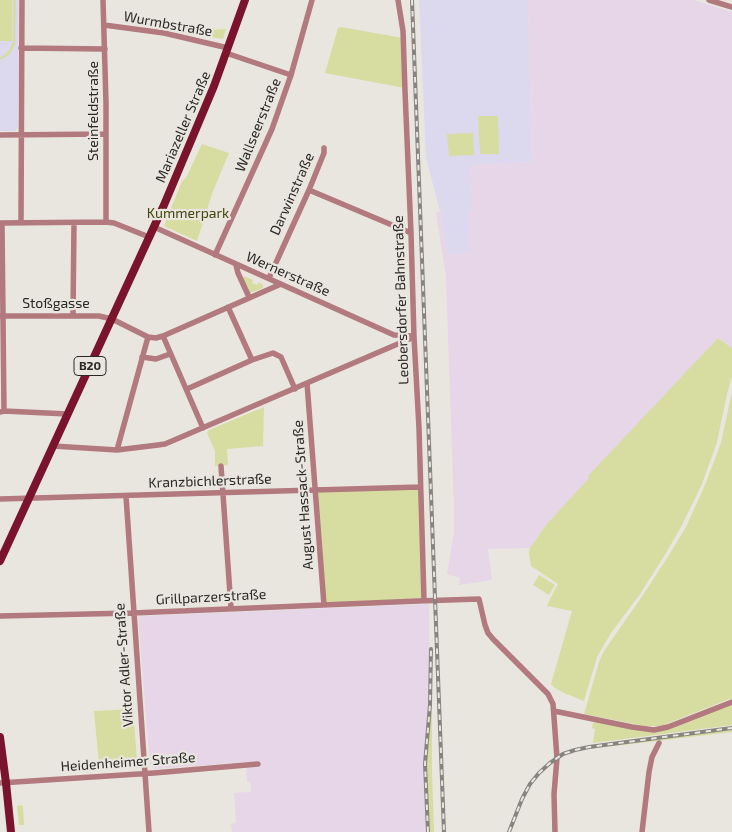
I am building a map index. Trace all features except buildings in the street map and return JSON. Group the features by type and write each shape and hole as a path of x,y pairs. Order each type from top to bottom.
{"main road":[{"name":"Mariazeller Straße","path":"0,561 149,238 196,131 245,0"},
{"path":"0,737 3,783 11,832"}],"street":[{"path":"21,223 22,0"},
{"name":"Steinfeldstraße","path":"104,0 106,222"},
{"name":"Wallseerstraße","path":"215,255 272,128 291,75 312,0"},
{"name":"Leobersdorfer Bahnstraße","path":"398,0 403,31 424,600"},
{"path":"708,0 732,7"},
{"name":"Wurmbstraße","path":"104,25 164,33 227,51 291,75"},
{"path":"22,48 105,49"},
{"path":"0,135 106,134"},
{"name":"Darwinstraße","path":"269,278 309,190 324,153 324,148"},
{"path":"309,190 411,233"},
{"path":"68,414 2,412 1,223 106,222 114,223 149,238"},
{"path":"73,315 74,223"},
{"name":"Wernerstraße","path":"154,227 394,335 414,337"},
{"path":"236,264 248,297"},
{"path":"117,450 148,337 156,338 163,336 281,284"},
{"path":"228,307 252,360"},
{"name":"Stoßgasse","path":"1,316 99,316 112,319 148,337"},
{"path":"163,336 203,428"},
{"path":"53,446 117,450 165,444 414,337"},
{"path":"187,390 252,360 273,353 281,357 295,389"},
{"path":"142,357 156,359 170,354"},
{"name":"August Hassack-Straße","path":"307,383 324,604"},
{"path":"221,466 231,608"},
{"name":"Kranzbichlerstraße","path":"0,499 420,487"},
{"name":"Viktor Adler-Straße","path":"126,496 149,832"},
{"name":"Grillparzerstraße","path":"0,616 134,613 479,599 485,625 492,639 548,694 554,710"},
{"path":"555,832 554,794 557,758 554,710 654,730 668,727 732,702"},
{"path":"642,832 649,772 652,757 659,743"},
{"name":"Heidenheimer Straße","path":"3,783 144,774 258,764"}],"shaded area":[{"path":"0,0 19,0 18,128 15,131 0,131"},
{"path":"419,0 528,0 532,162 470,165 473,210 469,211 471,253 450,254 450,252 447,252 440,211 426,158"},
{"path":"528,0 694,0 732,12 732,348 719,338 589,477 546,525 530,548 488,549 492,580 459,585 460,578 447,574 454,532 454,508 446,277 436,212 440,211 447,252 450,252 450,254 469,211 473,210 470,165 532,162"},
{"path":"429,604 432,832 232,832 231,824 236,823 234,793 251,792 250,782 247,782 246,762 154,769 150,765 138,616"}],"green space":[{"path":"0,0 12,0 12,41 0,41"},
{"path":"13,0 16,0 15,45 9,55 0,60 10,49 13,41"},
{"path":"338,28 403,38 405,88 325,73"},
{"path":"226,29 223,39 205,36 207,30"},
{"path":"478,116 498,116 499,154 480,154"},
{"path":"473,133 474,155 449,156 447,134"},
{"name":"Kummerpark","path":"202,144 229,153 213,191 197,241 164,226 182,181 186,178"},
{"path":"244,276 253,280 252,283 257,285 259,282 263,285 263,288 250,293 243,279"},
{"path":"718,338 732,348 732,376 717,442 702,484 666,553 640,594 611,633 597,657 584,701 564,693 551,684 572,611 547,606 558,584 531,566 530,548 546,525 589,478 588,476"},
{"path":"732,392 732,698 661,726 645,726 584,714 604,651 643,595 686,527 721,443"},
{"path":"264,407 263,446 227,449 228,465 215,466 215,451 207,433 209,430"},
{"path":"420,487 424,600 324,605 316,490"},
{"path":"539,575 555,585 549,595 533,585"},
{"path":"432,705 434,832 430,832 426,765"},
{"path":"732,705 732,725 593,743 595,729 592,728 595,722 644,731"},
{"path":"133,709 137,761 99,764 94,711"},
{"path":"732,729 732,732 589,749"},
{"path":"21,805 23,807 24,825 19,825 17,806"}],"railway":[{"path":"412,0 444,832"},
{"path":"428,832 425,764 430,705 431,649"},
{"path":"509,832 530,784 539,773 563,754 589,747 732,728"}]}
